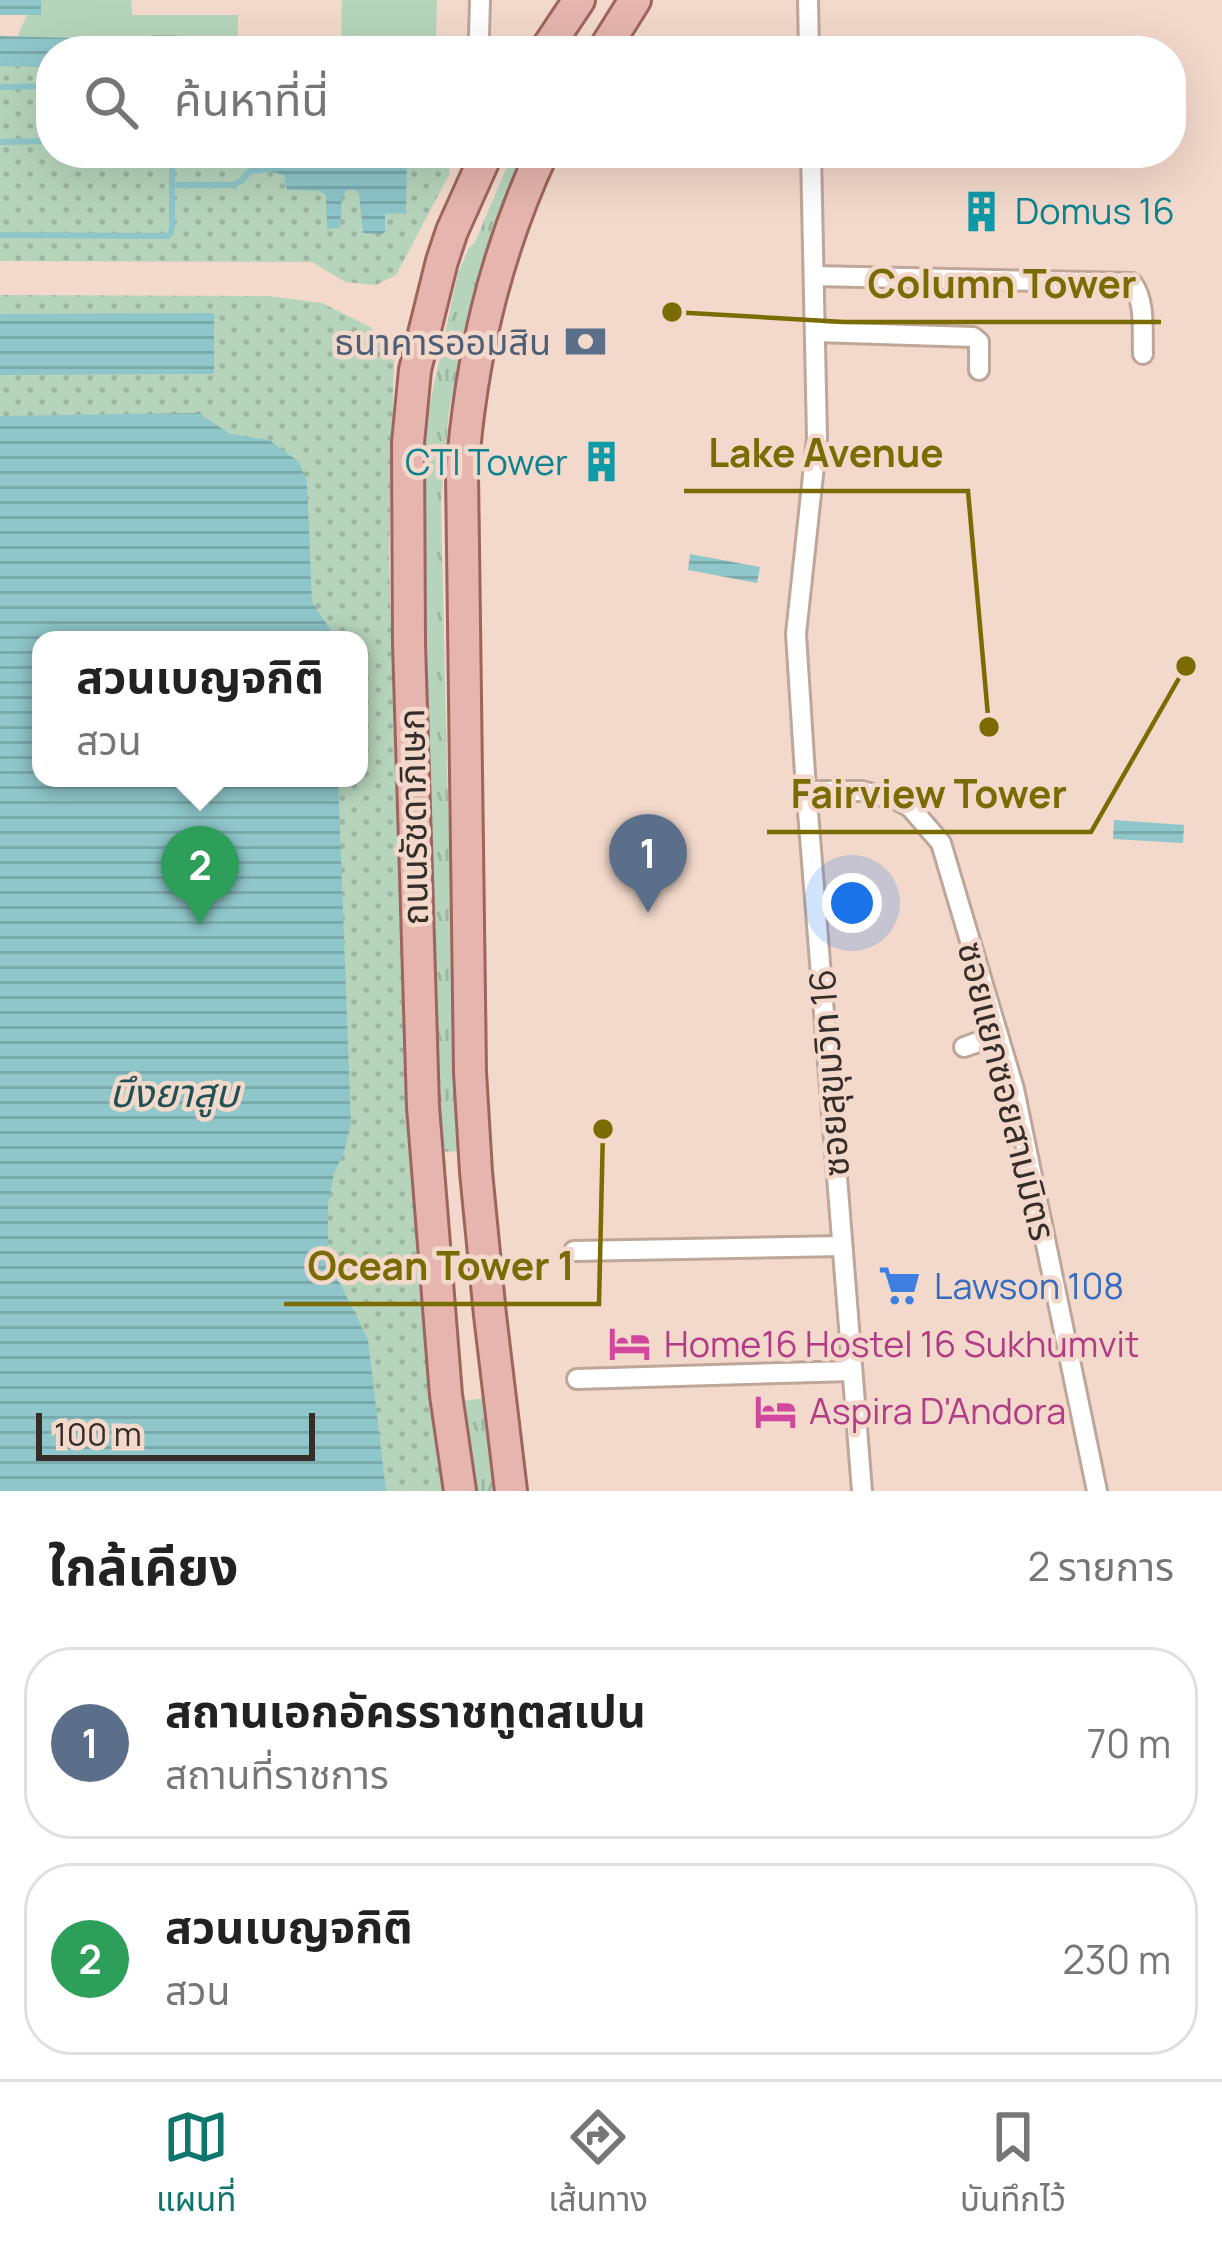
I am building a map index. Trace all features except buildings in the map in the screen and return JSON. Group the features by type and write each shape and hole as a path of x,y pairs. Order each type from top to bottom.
{"main road":[{"path":"555,36 579,0"},
{"path":"612,36 635,0"},
{"name":"ถนนรัชดาภิเษก","path":"460,1491 446,1395 423,1107 408,443 416,370 442,261 481,168"},
{"name":"ถนนรัชดาภิเษก","path":"512,1491 488,1295 470,1072 461,473 485,314 516,209 535,168"}],"street":[{"path":"479,35 480,0"},
{"path":"808,0 809,36"},
{"name":"ซอยสุขุมวิท 16","path":"811,168 817,438 796,634 862,1491"},
{"path":"814,276 1132,283 1141,304 1143,354"},
{"path":"816,332 973,337 979,342 979,370"},
{"name":"ซอยแยกซอยสามมิตร","path":"807,790 862,791 897,800 917,814 941,842 1014,1089 1097,1491"},
{"path":"964,1048 998,1035"},
{"path":"574,1251 842,1246"},
{"path":"577,1379 852,1371"}],"green space":[{"path":"34,0 131,0 132,15 238,15 238,36 17,37"},
{"path":"342,0 437,0 436,36 341,36"},
{"path":"131,34 231,36 131,36"},
{"path":"0,66 36,67 36,168 448,168 450,173 396,275 376,285 345,282 312,262 0,261"},
{"path":"507,168 524,168 482,264 449,410 441,502 462,1151 440,1152 424,465 430,403 458,273"},
{"name":"บึงยาสูบ","path":"0,295 267,296 322,303 370,327 394,357 389,561 406,1110 443,1491 0,1491"},
{"path":"484,1398 495,1491 477,1491 464,1401"}],"water":[{"path":"0,0 41,0 41,15 0,15"},
{"path":"0,36 36,37 36,67 0,66"},
{"path":"272,168 407,168 406,214 385,213 385,232 363,233 359,194 347,190 342,196 340,228 327,229 326,195 287,190 284,175"},
{"path":"214,313 214,374 0,375 0,314"},
{"name":"บึงยาสูบ","path":"199,413 230,434 269,440 299,462 307,482 312,602 331,631 32,631 32,787 338,787 351,1124 334,1173 328,1246 334,1271 368,1340 386,1491 0,1491 0,416"},
{"path":"690,554 760,567 757,583 688,570"},
{"path":"1114,820 1184,825 1183,843 1113,839"}],"waterway":[{"path":"0,87 36,86"},
{"path":"0,142 36,141"},
{"path":"0,235 168,236 172,168"},
{"path":"172,185 232,185 250,171 279,168"}],"place":[{"name":"Domus 16","path":"981,211"},
{"name":"Column Tower","path":"672,312"},
{"name":"ธนาคารออมสิน","path":"585,342"},
{"name":"CTI Tower","path":"602,462"},
{"name":"Fairview Tower","path":"1186,666"},
{"name":"Lake Avenue","path":"989,727"},
{"name":"สถานเอกอัครราชทูตสเปน","path":"648,913"},
{"name":"สวนเบญจกิติ","path":"200,925"},
{"name":"Ocean Tower 1","path":"603,1129"},
{"name":"Lawson 108","path":"900,1286"},
{"name":"Home16 Hostel 16 Sukhumvit","path":"630,1344"},
{"name":"Aspira D'Andora","path":"775,1411"}]}
